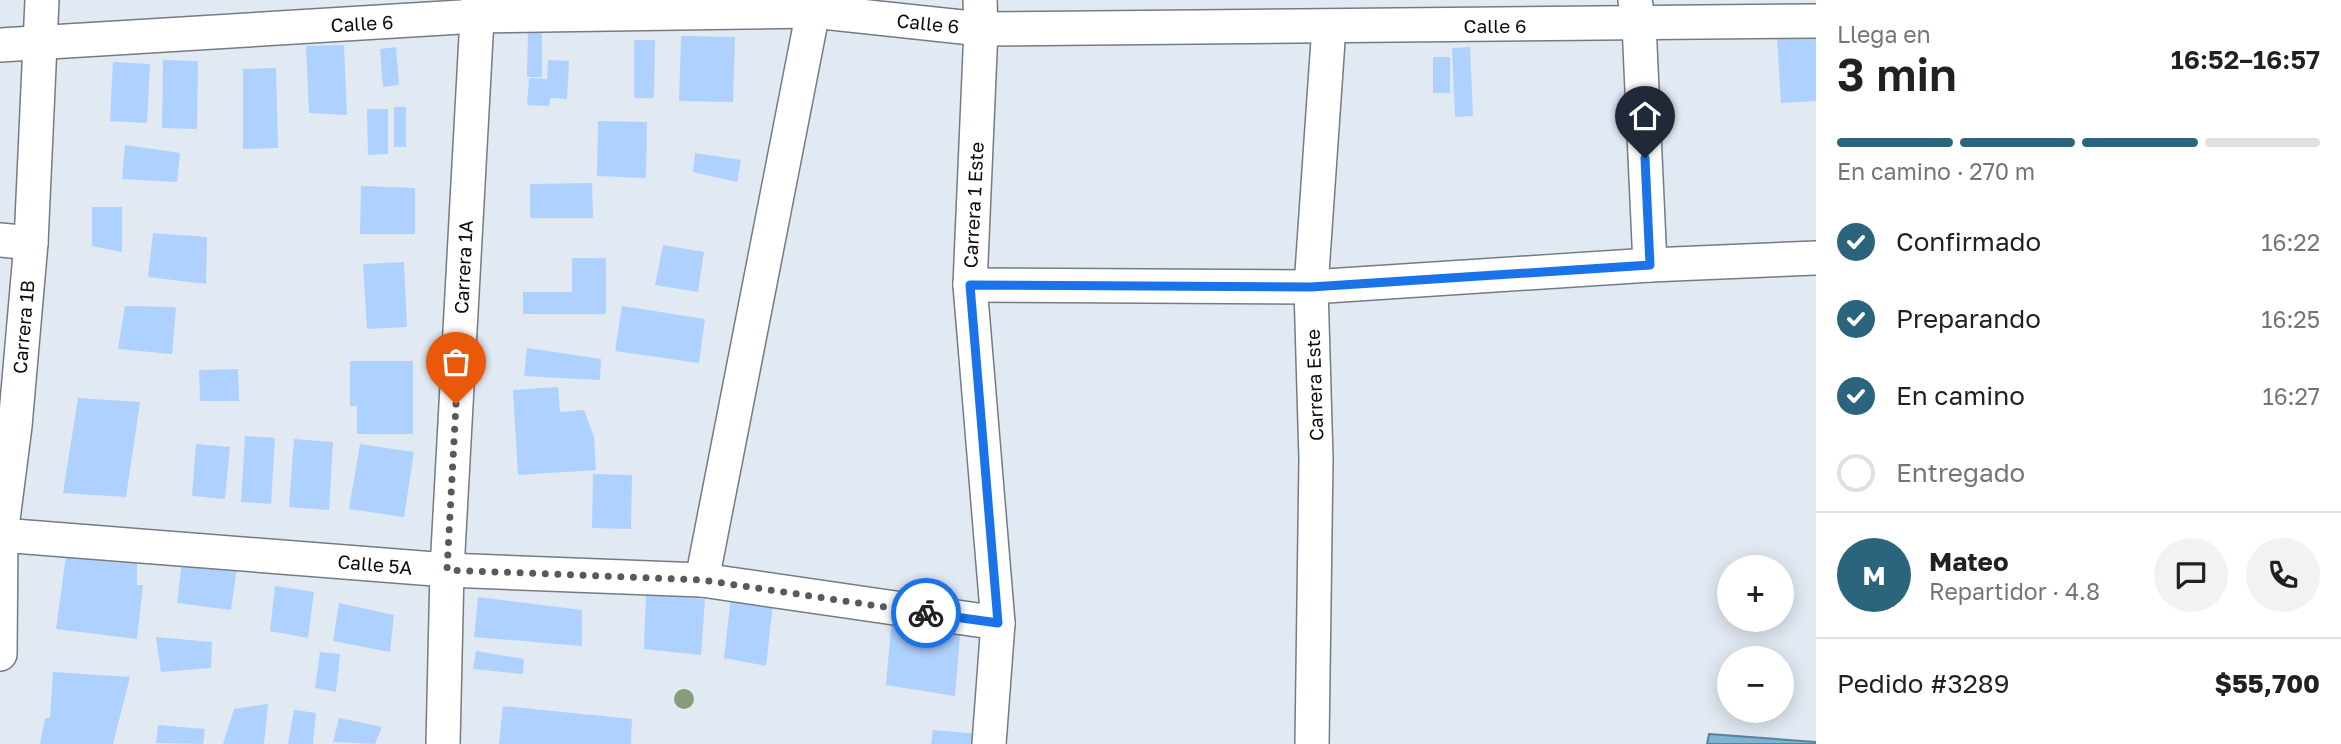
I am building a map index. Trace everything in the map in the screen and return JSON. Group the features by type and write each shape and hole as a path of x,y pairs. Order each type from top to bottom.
{"street":[{"name":"Carrera 1B","path":"0,654 1,535 15,241 40,41 42,0"},
{"name":"Calle 6","path":"0,45 477,8 981,14 1329,26 1637,12 1816,21"},
{"name":"Carrera 1A","path":"443,744 447,570 477,8"},
{"path":"702,580 813,11"},
{"path":"1637,12 1650,265"},
{"name":"Carrera 1 Este","path":"981,14 970,285 998,623 989,744"},
{"name":"Carrera Este","path":"1312,744 1316,459 1311,287 1329,26"},
{"path":"970,285 1311,287 1650,265 1816,258"},
{"name":"Calle 5A","path":"1,535 447,570 702,580 998,623"}],"water":[{"path":"1709,734 1816,742 1816,744 1707,744"}],"building":[{"path":"528,30 542,30 542,77 527,77"},
{"path":"1816,35 1816,101 1781,103 1777,37"},
{"path":"681,36 735,37 733,102 679,101"},
{"path":"634,40 655,40 654,98 634,98"},
{"path":"344,45 347,115 309,113 306,46"},
{"path":"396,47 399,85 383,87 380,49"},
{"path":"1470,47 1473,116 1455,117 1452,48"},
{"path":"1433,57 1450,57 1450,93 1433,93"},
{"path":"163,60 198,61 197,129 162,128"},
{"path":"548,60 569,61 567,99 550,98 549,106 527,105 529,78 547,79"},
{"path":"113,62 150,64 147,123 110,121"},
{"path":"276,68 278,148 243,149 243,69"},
{"path":"394,107 406,107 406,147 394,147"},
{"path":"367,109 388,109 388,154 368,155"},
{"path":"598,121 647,122 646,178 597,176"},
{"path":"125,145 180,153 177,182 122,179"},
{"path":"695,153 741,160 737,182 693,172"},
{"path":"592,183 593,218 530,218 530,184"},
{"path":"361,186 415,188 415,234 360,234"},
{"path":"92,207 122,207 122,252 92,246"},
{"path":"153,233 207,237 206,284 148,277"},
{"path":"663,245 704,252 698,292 655,285"},
{"path":"572,258 606,258 606,314 523,314 523,292 572,292"},
{"path":"404,262 407,327 367,329 363,264"},
{"path":"125,306 176,307 172,354 118,349"},
{"path":"622,306 705,319 699,363 615,351"},
{"path":"527,348 601,359 600,380 524,376"},
{"path":"350,361 413,361 413,434 357,434 357,406 350,406"},
{"path":"238,369 239,401 200,401 199,370"},
{"path":"558,387 560,412 584,410 594,437 596,470 518,475 513,390"},
{"path":"78,398 140,402 126,497 63,493"},
{"path":"245,436 275,438 271,504 241,502"},
{"path":"294,439 333,442 329,510 289,507"},
{"path":"196,444 230,447 225,499 192,496"},
{"path":"360,444 414,452 404,517 349,509"},
{"path":"593,474 632,475 631,529 592,528"},
{"path":"184,545 239,553 231,610 177,603"},
{"path":"66,556 137,560 137,585 143,585 137,639 56,629"},
{"path":"275,586 314,592 308,638 270,631"},
{"path":"732,588 774,595 766,666 724,658"},
{"path":"646,593 705,599 701,655 644,649"},
{"path":"478,597 582,610 582,646 474,637"},
{"path":"339,603 394,615 390,652 333,641"},
{"path":"892,617 961,622 955,696 886,685"},
{"path":"156,637 212,642 211,668 161,672"},
{"path":"476,651 524,659 523,674 473,669"},
{"path":"320,652 340,654 336,692 315,688"},
{"path":"53,672 130,677 113,744 40,744 45,718 50,718"},
{"path":"268,704 264,744 223,744 234,709"},
{"path":"503,706 632,719 631,744 499,744"},
{"path":"294,710 316,713 313,744 288,744"},
{"path":"339,718 382,727 375,744 333,742"},
{"path":"158,725 205,729 203,744 156,743"},
{"path":"933,730 979,734 978,744 931,744"}],"way so far":[{"path":"456,404 447,570 702,580 926,613"}],"route":[{"path":"926,613 998,623 970,285 1311,287 1650,265 1645,158"}]}
